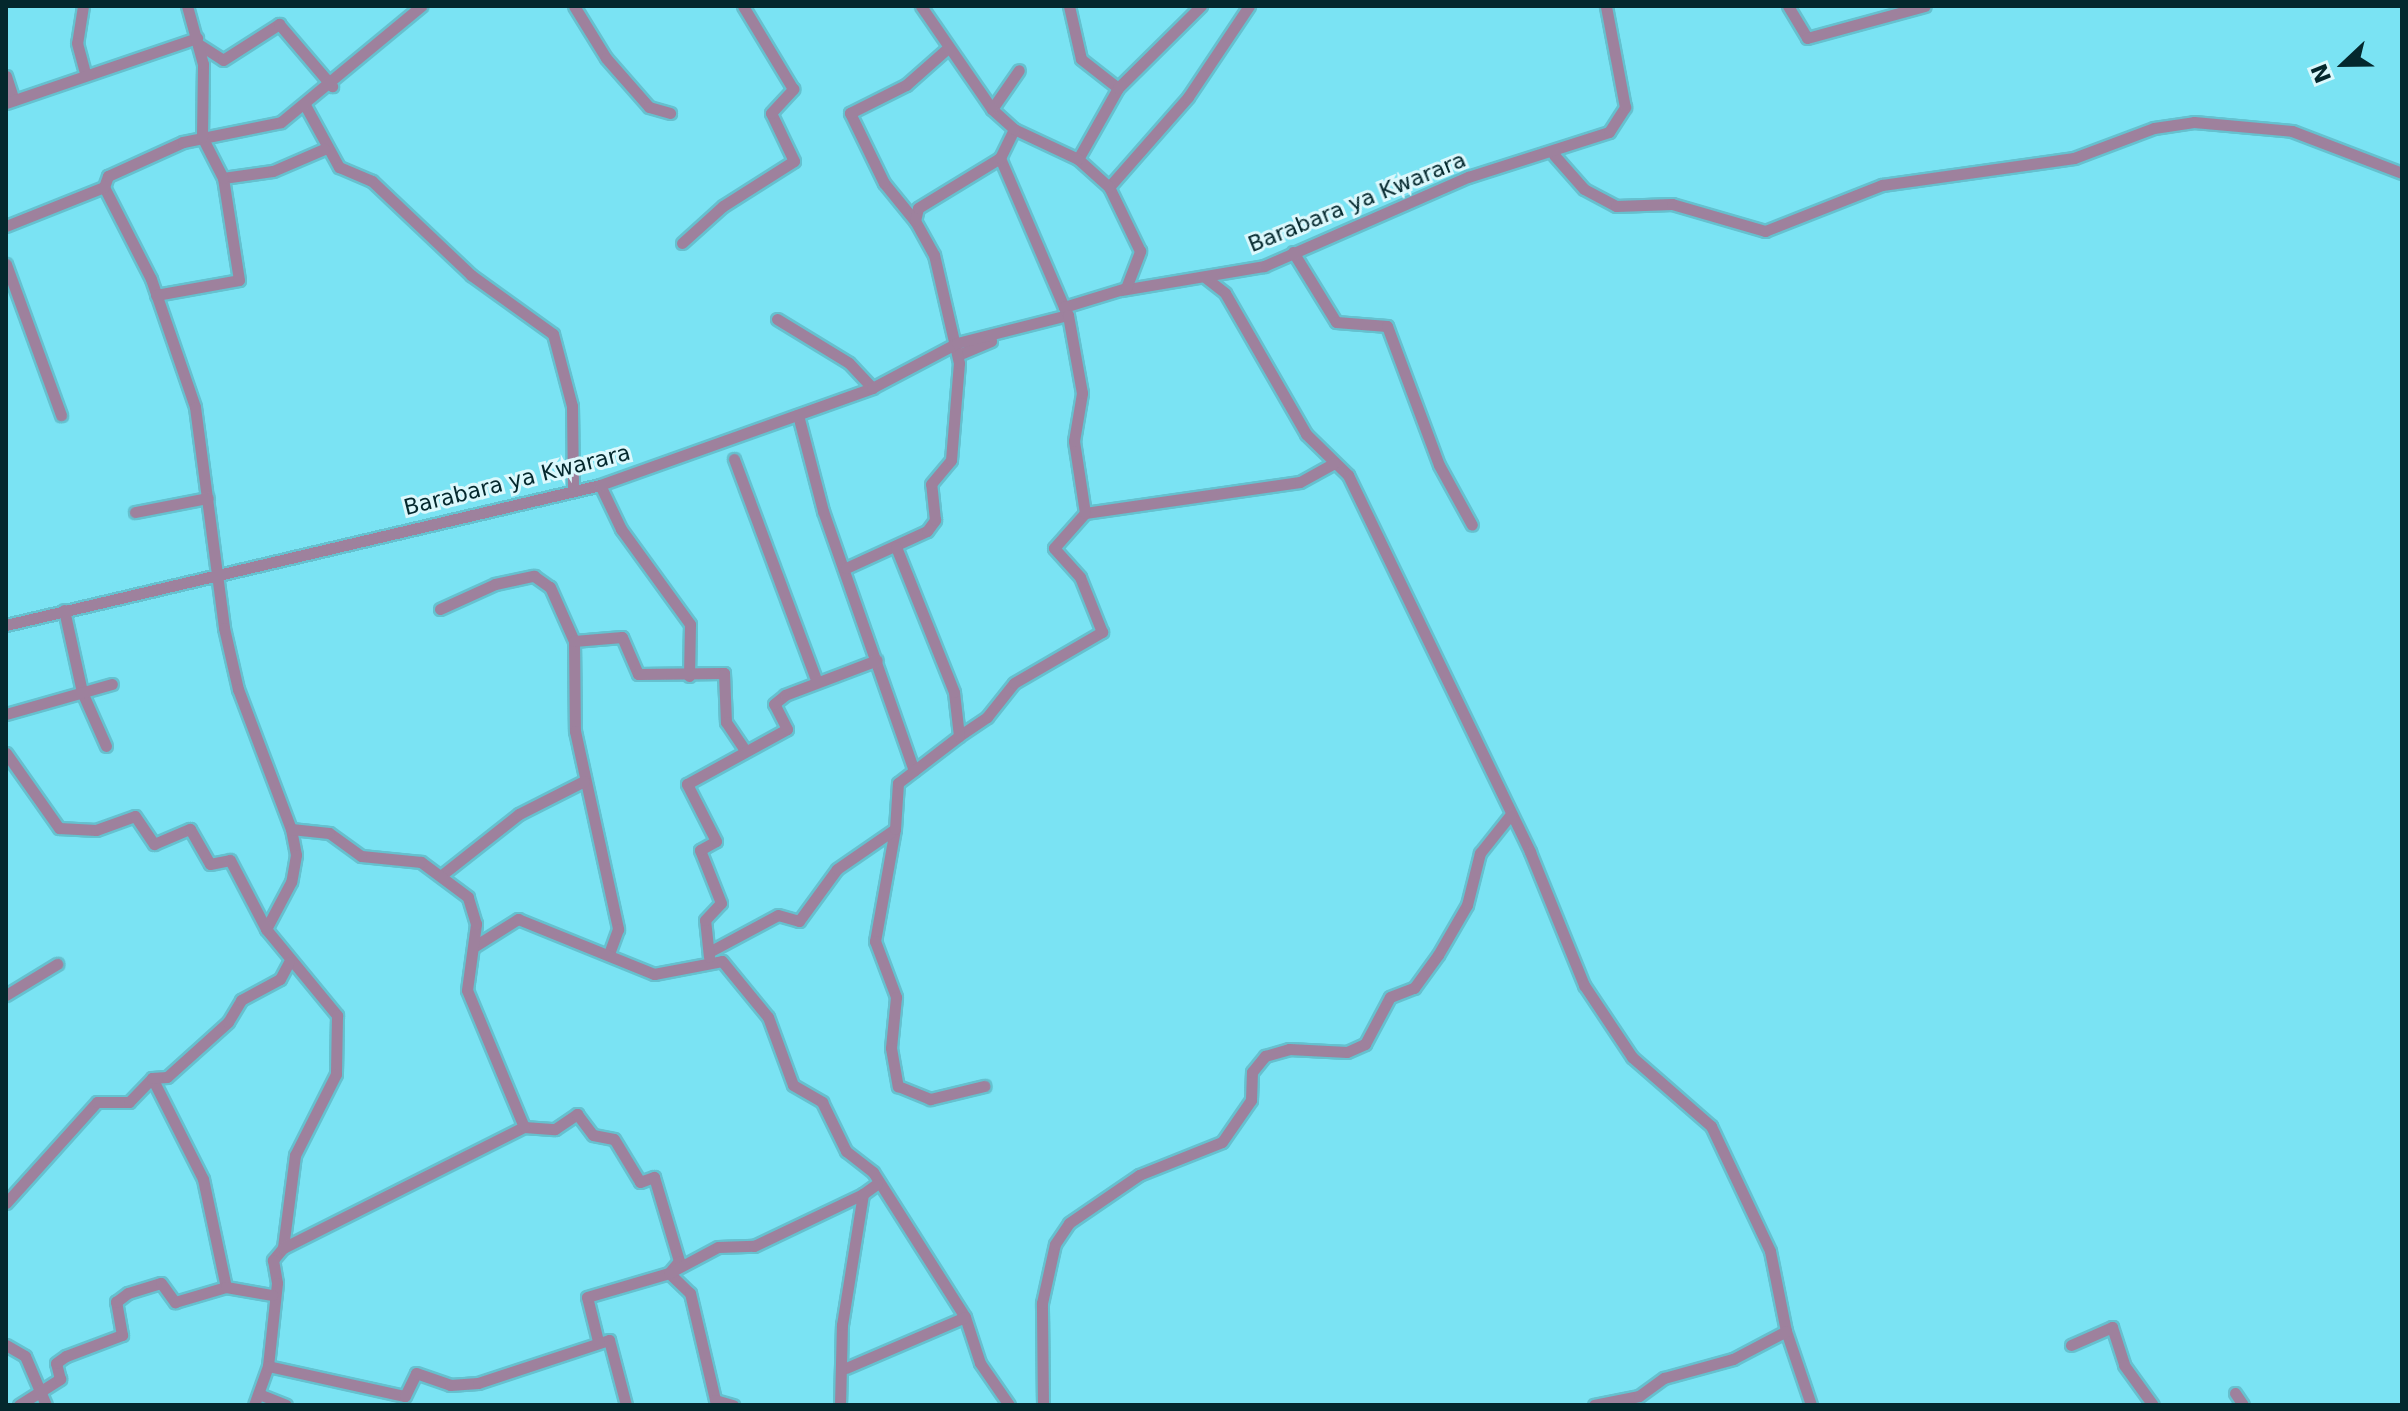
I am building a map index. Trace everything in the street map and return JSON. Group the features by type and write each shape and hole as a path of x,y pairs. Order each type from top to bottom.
{"street":[{"path":"83,6 77,43 85,73"},
{"path":"156,295 239,280 223,178 202,137 198,41 187,6"},
{"path":"266,929 291,882 296,855 291,829 238,689 215,579 208,498 195,407 156,295 104,187 108,176 202,137 281,122 332,86 421,6"},
{"path":"574,6 606,58 649,107 670,113"},
{"path":"682,243 723,206 794,161 771,113 793,89 743,6"},
{"path":"921,6 992,109 1014,129 1078,159 1109,187 1140,251 1126,288"},
{"path":"1069,6 1081,59 1118,88"},
{"path":"1078,159 1118,88 1201,6"},
{"path":"1109,187 1188,97 1249,6"},
{"name":"Barabara ya Kwarara","path":"6,625 215,579 573,488 600,485 872,388 958,349 1126,288 1206,278 1293,252 1468,177 1554,155 1609,132 1625,107 1606,6"},
{"path":"1788,6 1807,38 1925,6"},
{"path":"198,41 223,60 279,24 332,86"},
{"path":"6,76 10,101 85,73 198,41"},
{"path":"846,568 896,547 935,520 931,484 951,460 958,425 958,349 934,255 915,221 884,183 850,113 906,85 948,48"},
{"path":"992,109 1019,70"},
{"path":"305,105 324,149 339,167 372,181 471,275 553,334 572,406 573,488"},
{"path":"1554,155 1584,189 1616,206 1672,204 1765,231 1882,185 2074,158 2154,128 2194,122 2292,131 2402,173"},
{"path":"915,221 918,208 1000,158 1014,129"},
{"path":"223,178 273,171 324,149"},
{"path":"1000,158 1066,311 1082,393 1074,441 1085,513"},
{"path":"6,226 104,187"},
{"path":"1293,252 1336,322 1387,326 1439,465 1472,525"},
{"path":"6,264 61,415"},
{"path":"1206,278 1225,293 1306,434 1348,475 1511,814 1584,985 1638,1063 1711,1126 1770,1251 1786,1331 1811,1405"},
{"path":"777,319 849,363 872,388"},
{"path":"798,415 914,771"},
{"path":"734,459 817,682"},
{"path":"984,1086 930,1099 898,1086 891,1048 896,997 875,941 895,829 898,783 987,717 1014,683 1102,632 1080,577 1054,548 1085,513 1300,482 1334,463"},
{"path":"600,485 621,529 690,624 689,676"},
{"path":"135,512 208,498"},
{"path":"896,547 954,692 959,736"},
{"path":"440,609 485,587 534,576 550,587 574,641 570,676 584,781 618,929 610,951"},
{"path":"64,610 82,692 106,746"},
{"path":"574,641 622,637 638,674 689,676 724,673 726,722 743,747"},
{"path":"709,957 705,920 721,903 700,850 716,841 687,784 743,747 787,729 774,704 817,682 877,660"},
{"path":"6,714 112,684"},
{"path":"6,753 59,828 96,830 135,816 154,844 190,829 210,864 230,860 266,929 289,962 337,1015 336,1074 295,1155 283,1248"},
{"path":"443,874 519,814 584,781"},
{"path":"1043,1405 1042,1303 1055,1244 1069,1223 1139,1175 1222,1142 1251,1100 1252,1072 1265,1056 1289,1049 1347,1052 1365,1044 1390,997 1414,988 1438,955 1467,905 1480,853 1511,814"},
{"path":"291,829 317,829 361,856 421,862 443,874 468,897 475,946"},
{"path":"524,1127 472,1006 466,959 475,946 518,919 610,951 654,974 709,957 778,915 799,921 837,869 895,829"},
{"path":"709,957 722,961 756,1000 793,1085 822,1102 846,1151 877,1184 965,1317 980,1363 1009,1405"},
{"path":"6,1203 97,1102 129,1102 152,1078 167,1077 194,1054 241,1000 280,979 289,962"},
{"path":"6,995 57,964"},
{"path":"152,1078 203,1179 226,1287"},
{"path":"286,1405 256,1399 268,1366 273,1260 283,1248 524,1127 555,1129 577,1114 593,1135 614,1139 640,1182 654,1177 679,1261 669,1273"},
{"path":"598,1341 587,1297 669,1273 718,1247 774,1238 877,1184"},
{"path":"840,1405 846,1368 842,1325 863,1194"},
{"path":"669,1273 690,1293 715,1400 733,1405"},
{"path":"19,1405 60,1379 56,1363 122,1335 116,1302 128,1293 161,1283 175,1302 226,1287 272,1295"},
{"path":"846,1368 965,1317"},
{"path":"2071,1345 2112,1327 2124,1365 2153,1405"},
{"path":"1594,1405 1639,1396 1664,1378 1733,1359 1786,1331"},
{"path":"268,1366 405,1396 416,1373 450,1385 478,1383 598,1341 612,1345 626,1405"},
{"path":"6,1345 25,1356 46,1405"},
{"path":"2235,1393 2243,1405"}]}
